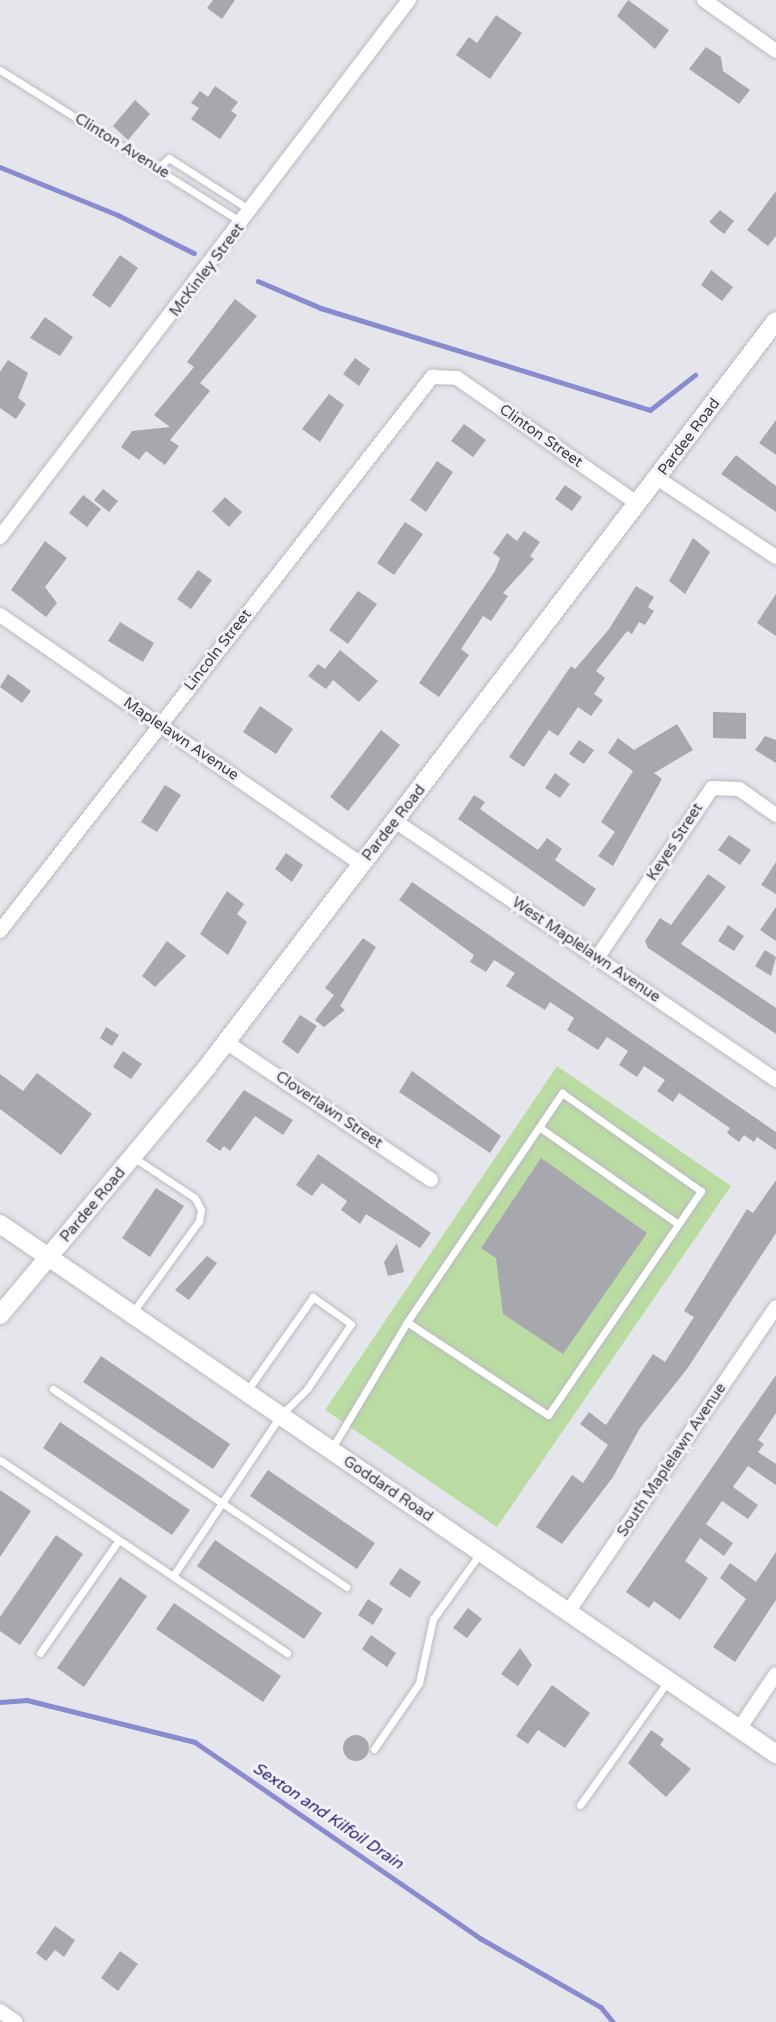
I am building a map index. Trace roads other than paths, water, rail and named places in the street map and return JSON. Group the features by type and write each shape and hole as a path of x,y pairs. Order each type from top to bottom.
{"main road":[{"name":"Pardee Road","path":"0,1315 226,1042 776,321"},
{"name":"Goddard Road","path":"0,1224 776,1754"}],"street":[{"name":"McKinley Street","path":"0,537 252,212 409,0"},
{"path":"704,0 776,51"},
{"name":"Clinton Street","path":"441,375 457,378 638,504"},
{"name":"Lincoln Street","path":"0,931 424,384 441,375"},
{"path":"657,478 776,558"},
{"name":"Maplelawn Avenue","path":"0,615 362,865"},
{"name":"Keyes Street","path":"597,958 712,788 719,784 739,789 776,815"},
{"name":"West Maplelawn Avenue","path":"395,821 776,1080"},
{"name":"Cloverlawn Street","path":"226,1042 430,1180"},
{"name":"South Maplelawn Avenue","path":"568,1612 776,1307"},
{"path":"739,1729 776,1674"},
{"path":"0,2011 16,2022"}],"lane":[{"name":"Clinton Avenue","path":"0,70 243,223"},
{"path":"158,168 169,158 252,212"},
{"path":"330,1450 407,1322 562,1093 700,1191 548,1415 407,1322"},
{"path":"539,1127 678,1224"},
{"path":"132,1314 199,1221 201,1210 195,1198 133,1157"},
{"path":"172,1575 280,1416 307,1389 351,1324 312,1297 246,1392"},
{"path":"53,1389 346,1587"},
{"path":"0,1460 287,1653"},
{"path":"40,1653 118,1541"},
{"path":"374,1749 419,1683 433,1619 481,1552"},
{"path":"580,1805 668,1681"}],"waterway":[{"path":"0,167 118,215 194,253"},
{"path":"258,281 321,308 650,410 695,375"},
{"name":"Sexton and Kilfoil Drain","path":"0,1702 27,1700 195,1742 480,1938 601,2007 613,2022"}]}
